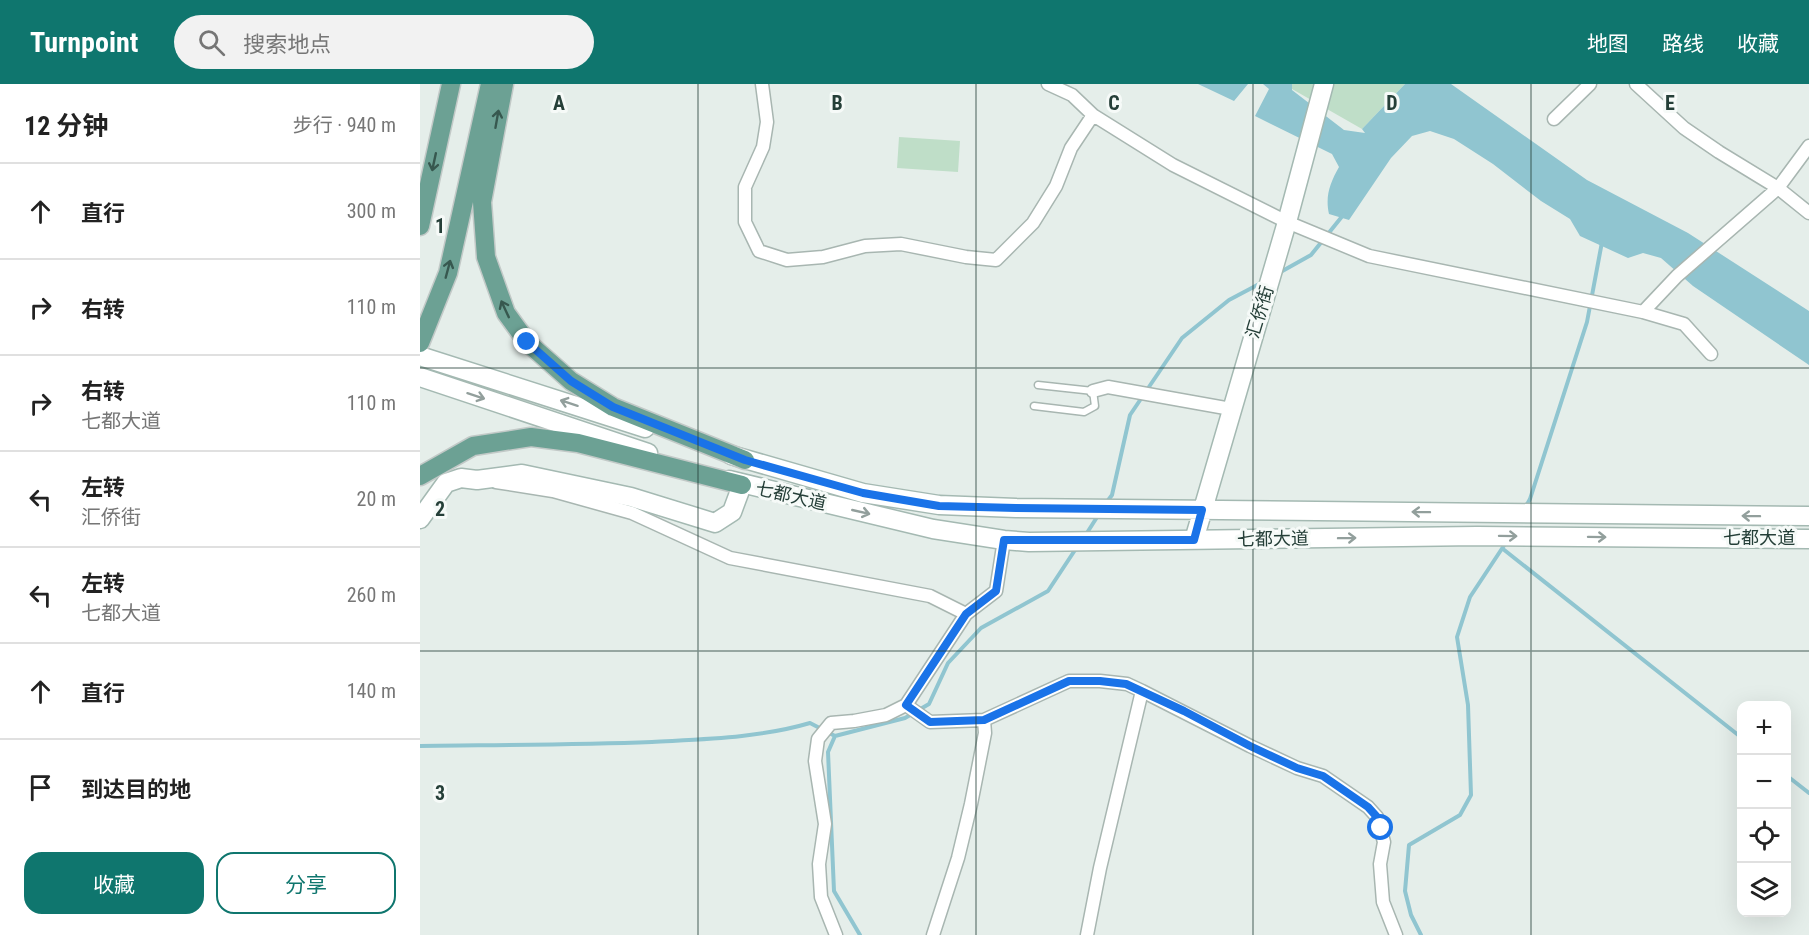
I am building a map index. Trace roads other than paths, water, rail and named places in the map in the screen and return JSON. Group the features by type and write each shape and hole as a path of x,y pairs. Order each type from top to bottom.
{"main road":[{"path":"420,226 451,84"},
{"path":"420,344 448,273 490,84"},
{"path":"504,84 482,202 486,257 506,313 527,342 571,381 613,407 745,460"},
{"name":"汇侨街","path":"1194,540 1323,90"},
{"name":"七都大道","path":"420,356 745,460 863,493 939,506 1809,516"},
{"name":"七都大道","path":"420,377 742,485 933,529 1004,540 1029,542 1477,536 1809,538"},
{"path":"420,476 473,446 531,436 578,443 742,485 732,512 716,524 631,497 522,474 477,480 461,478 446,483 420,519"}],"street":[{"path":"762,84 768,122 763,147 745,187 745,222 759,251 787,260 823,257 865,246 901,244 966,257 996,260 1033,222 1056,186 1071,148 1093,115"},
{"path":"1048,84 1072,95 1093,115 1173,165 1287,222 1369,256 1643,312 1684,324 1711,354"},
{"path":"1554,119 1590,84"},
{"path":"1636,84 1684,128 1778,188 1809,213"},
{"path":"1643,312 1677,276 1778,188 1809,146"},
{"path":"1094,391 1108,387 1231,409"},
{"path":"477,480 553,491 632,513 730,558 930,596 966,614"},
{"path":"836,935 821,897 819,864 825,824 815,761 818,739 831,723 886,715 909,707 966,614 996,591 1004,540"},
{"path":"909,707 930,722 984,720 1069,681 1126,684 1143,691 1250,746 1297,768 1323,776 1368,807 1377,817 1384,842 1380,864 1383,902 1396,935"},
{"path":"1087,935 1100,868 1143,691"},
{"path":"933,935 958,858 971,804 985,733 984,720"}],"lane":[{"path":"1034,406 1084,412 1095,406 1094,391 1038,385"}],"water":[{"path":"1198,84 1248,84 1234,101"},
{"path":"1263,84 1292,84 1292,90 1344,130 1365,133 1362,129 1405,84 1451,84 1587,180 1688,233 1809,311 1809,365 1693,286 1661,258 1643,253 1628,258 1580,236 1570,219 1541,201 1493,164 1454,139 1430,131 1412,136 1391,158 1349,220 1329,214 1329,190 1339,167 1332,154 1255,116 1269,89"}],"waterway":[{"path":"1277,274 1311,255 1344,214"},
{"path":"1525,508 1530,499 1587,322 1602,242"},
{"path":"1106,503 1112,495 1130,415 1182,338 1229,300 1263,282"},
{"path":"1085,536 1099,514"},
{"path":"1421,935 1411,915 1405,891 1409,845 1460,815 1471,795 1468,705 1457,637 1470,597 1507,541"},
{"path":"860,935 834,891 828,752 835,736 905,718 929,704 948,663 981,628 1048,591 1077,547"},
{"path":"1503,549 1737,734"},
{"path":"420,746 594,744 692,740 752,735 810,723 835,736"},
{"path":"1791,779 1809,793"}]}
